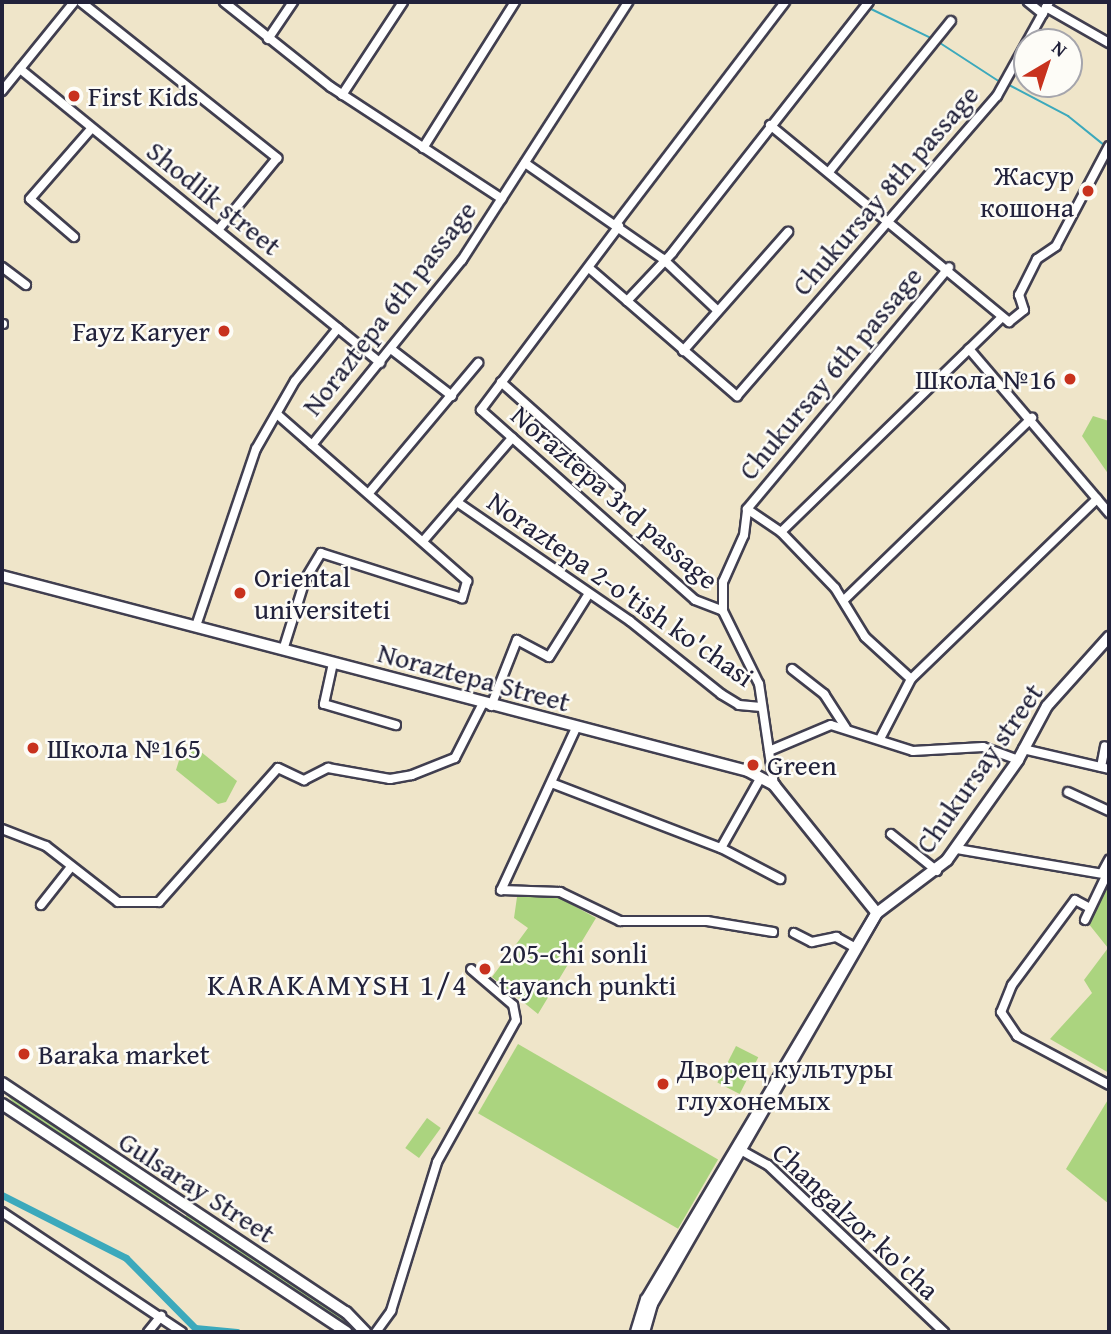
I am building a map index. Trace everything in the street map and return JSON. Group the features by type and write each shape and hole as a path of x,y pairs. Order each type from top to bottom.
{"main road":[{"name":"Noraztepa Street","path":"2,576 761,777 774,785 877,913"},
{"path":"644,1332 652,1304 852,946 877,913"},
{"path":"636,1332 646,1300 739,1149 877,913"},
{"name":"Gulsaray Street","path":"2,1083 346,1311 365,1332"},
{"path":"2,1104 171,1219 346,1332"},
{"path":"171,1219 181,1204"}],"street":[{"path":"2,91 74,2"},
{"path":"81,2 277,159 218,230"},
{"path":"224,2 342,95 502,200"},
{"path":"268,39 293,2"},
{"path":"342,95 403,2"},
{"path":"423,148 515,2"},
{"name":"Noraztepa 6th passage","path":"312,445 391,349 502,200 628,2"},
{"path":"620,488 501,382 589,268 617,225 785,2"},
{"path":"627,301 869,2"},
{"path":"1028,2 1046,8 1109,43"},
{"name":"Chukursay 8th passage","path":"683,351 737,396 891,223 997,96 1046,8"},
{"path":"829,172 951,21"},
{"name":"Shodlik street","path":"20,69 380,363"},
{"path":"770,125 949,267 1002,317 1016,321 1024,310 1019,295 1037,259 1056,246 1073,207 1109,146"},
{"path":"74,237 30,199 92,128"},
{"path":"524,163 663,259 717,310"},
{"path":"589,268 683,351 788,232"},
{"path":"2,267 26,285"},
{"name":"Chukursay 6th passage","path":"747,509 949,267"},
{"path":"781,532 1002,317"},
{"path":"196,626 256,449 278,415 295,381 338,328"},
{"path":"391,349 452,396"},
{"path":"969,349 1032,418 1109,513"},
{"path":"369,493 478,363"},
{"name":"Noraztepa 3rd passage","path":"501,382 481,410 695,600 723,611"},
{"path":"278,415 466,579 462,598 321,553 305,580 283,650"},
{"path":"844,600 1032,418"},
{"path":"424,540 512,438"},
{"path":"880,739 911,679 1097,499"},
{"name":"Noraztepa 2-o'tish ko'chasi","path":"457,502 721,694 739,705 761,707"},
{"path":"774,785 761,707 760,684 723,611 723,582 744,535 747,509 781,532 844,600 865,637 911,679"},
{"path":"2,830 46,846 118,902 166,899 278,768 306,780 328,768 403,778 453,760 487,705 517,640 549,657 588,595"},
{"name":"Chukursay street","path":"877,913 937,871 957,849 1018,760 1054,696 1109,637"},
{"path":"333,663 324,704 396,725"},
{"path":"792,669 824,694 846,727"},
{"path":"769,751 821,728 846,727 913,751 983,747 1018,760"},
{"path":"576,728 554,785 501,890 560,892 620,921 707,921 773,932"},
{"path":"1023,749 1105,768 1105,746"},
{"path":"721,848 761,777"},
{"path":"554,785 721,848 780,879"},
{"path":"1068,792 1109,811"},
{"path":"891,834 937,871"},
{"path":"957,849 1106,874"},
{"path":"1085,920 1106,874 1109,860"},
{"path":"41,905 71,867"},
{"path":"1090,908 1075,900 1012,985 1001,1012 1017,1036 1109,1086"},
{"path":"794,933 812,942 836,937 852,946"},
{"path":"376,1332 391,1311 437,1163 516,1020 513,1005 471,970"},
{"name":"Changalzor ko'cha","path":"739,1149 768,1165 944,1332"},
{"path":"2,1212 182,1332"},
{"path":"148,1332 161,1316"}],"green space":[{"path":"1093,416 1109,421 1109,475 1082,436"},
{"path":"195,747 237,781 226,802 218,804 176,770 181,754"},
{"path":"1109,880 1109,1073 1050,1039 1092,993 1084,980 1108,948 1088,923"},
{"path":"517,897 558,897 596,918 538,1014 492,977 528,928 514,918"},
{"path":"518,1044 718,1160 678,1229 478,1113"},
{"path":"736,1046 758,1057 740,1094 717,1083"},
{"path":"2,1089 169,1202 167,1206 21,1112"},
{"path":"1109,1098 1109,1204 1066,1169"},
{"path":"427,1118 441,1128 419,1158 405,1148"},
{"path":"187,1214 352,1321 349,1326 184,1219"}],"waterway":[{"path":"869,8 931,38"},
{"path":"940,43 1000,82"},
{"path":"1009,85 1068,116 1104,145"},
{"path":"2,1195 126,1258 195,1328 237,1332"}],"place":[{"name":"First Kids","path":"74,96"},
{"name":"Жасур кошона","path":"1088,191"},
{"name":"Fayz Karyer","path":"224,331"},
{"name":"Школа №16","path":"1070,379"},
{"name":"Oriental universiteti","path":"240,593"},
{"name":"Школа №165","path":"33,748"},
{"name":"Green","path":"753,765"},
{"name":"205-chi sonli tayanch punkti","path":"485,969"},
{"name":"Baraka market","path":"24,1054"},
{"name":"Дворец культуры глухонемых","path":"663,1084"}],"district":[{"name":"KARAKAMYSH 1/4","path":"338,984"}]}
